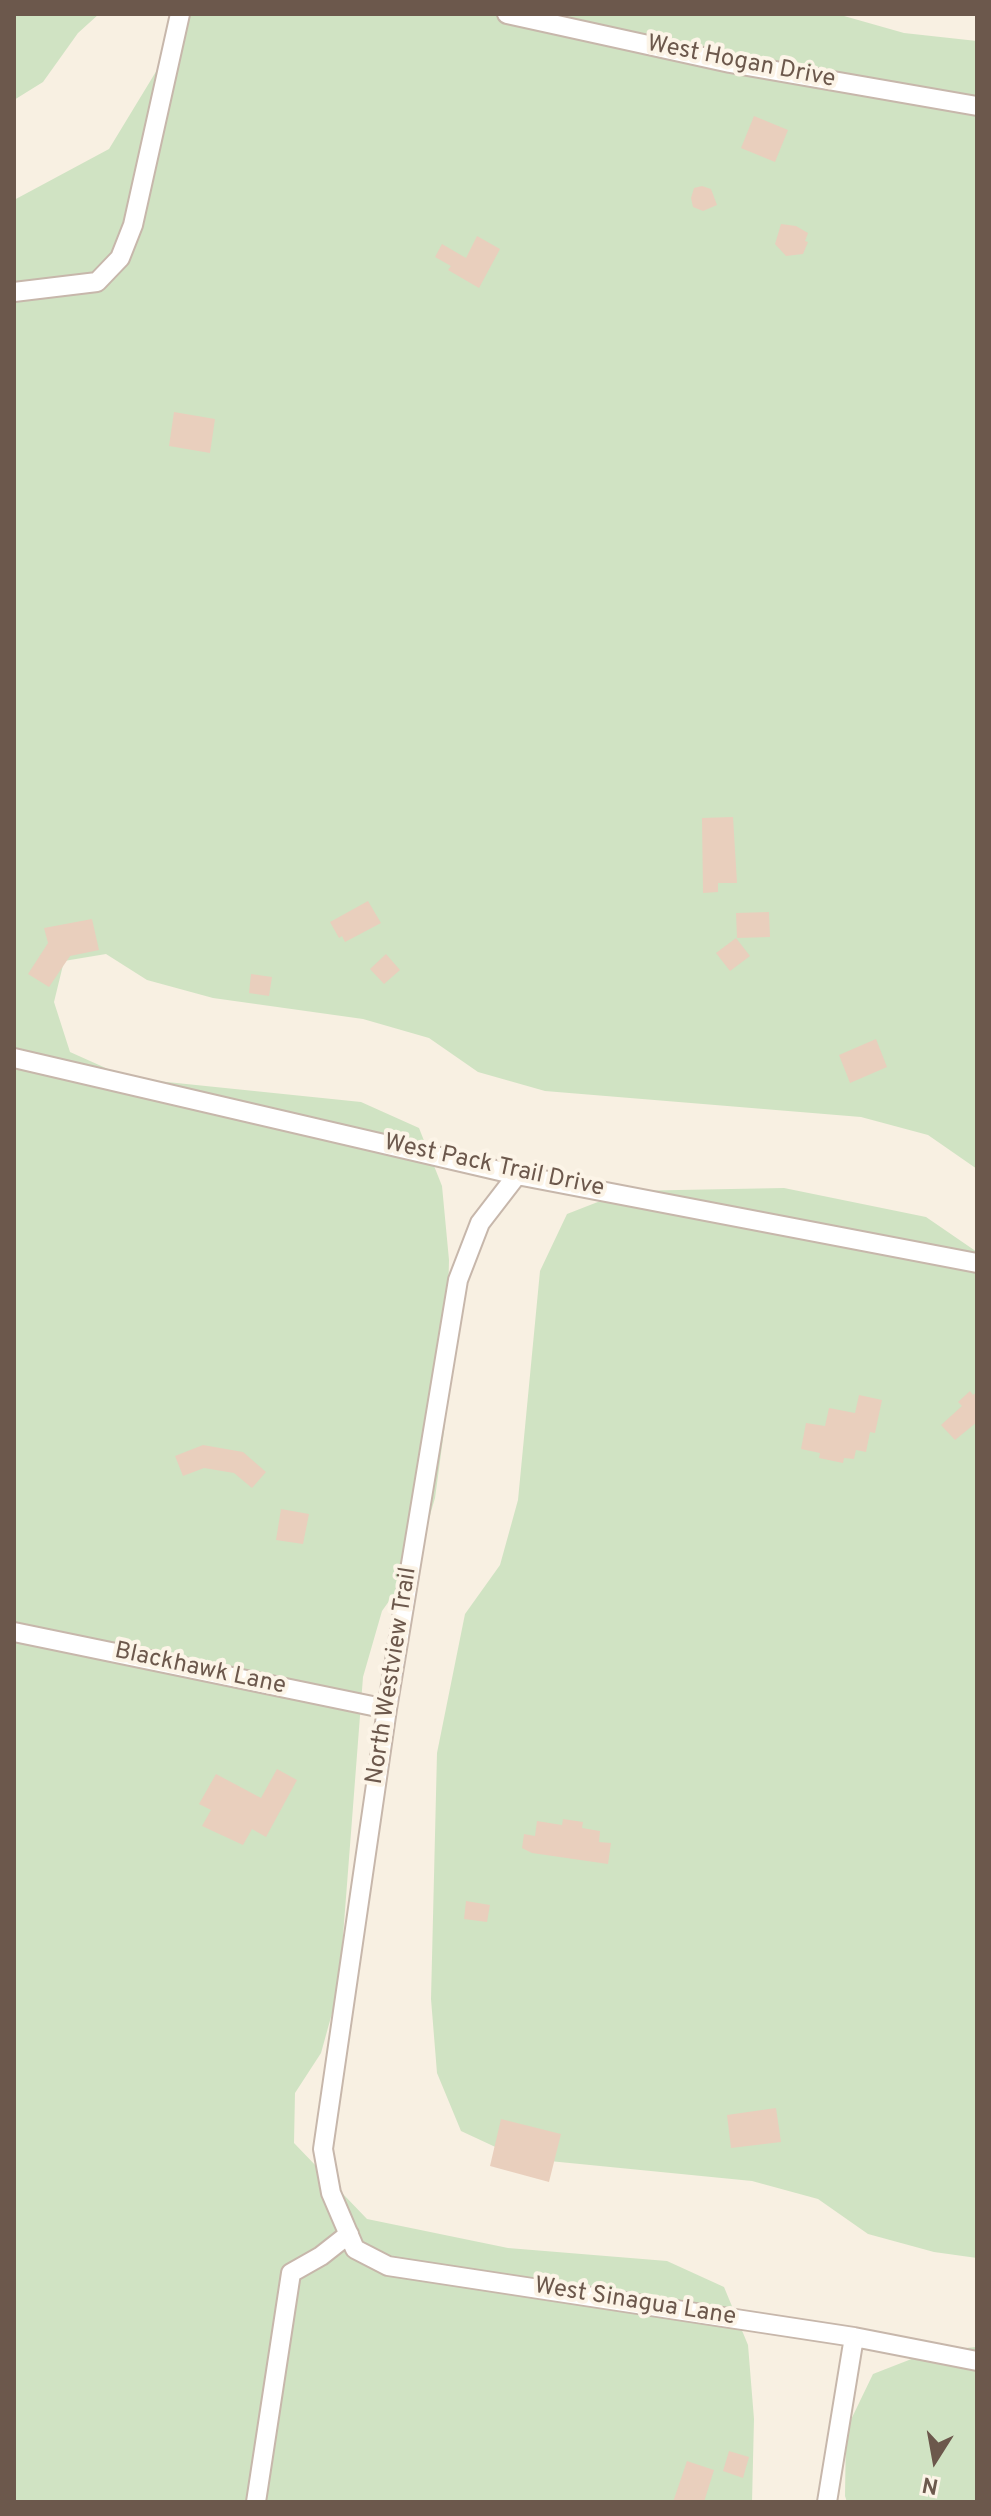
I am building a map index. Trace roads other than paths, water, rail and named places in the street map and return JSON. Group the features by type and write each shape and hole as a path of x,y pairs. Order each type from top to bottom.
{"street":[{"path":"14,292 97,282 120,258 133,225 180,14"},
{"name":"West Hogan Drive","path":"507,14 730,63 977,106"},
{"name":"West Pack Trail Drive","path":"14,1058 517,1175 977,1263"},
{"name":"North Westview Trail","path":"331,2193 323,2149 387,1709 458,1280 480,1223 517,1175"},
{"name":"Blackhawk Lane","path":"14,1632 387,1709"},
{"name":"West Sinagua Lane","path":"331,2193 355,2249 388,2266 854,2337 977,2361"},
{"path":"256,2502 291,2273 321,2256 349,2234"},
{"path":"827,2502 854,2337"}]}
